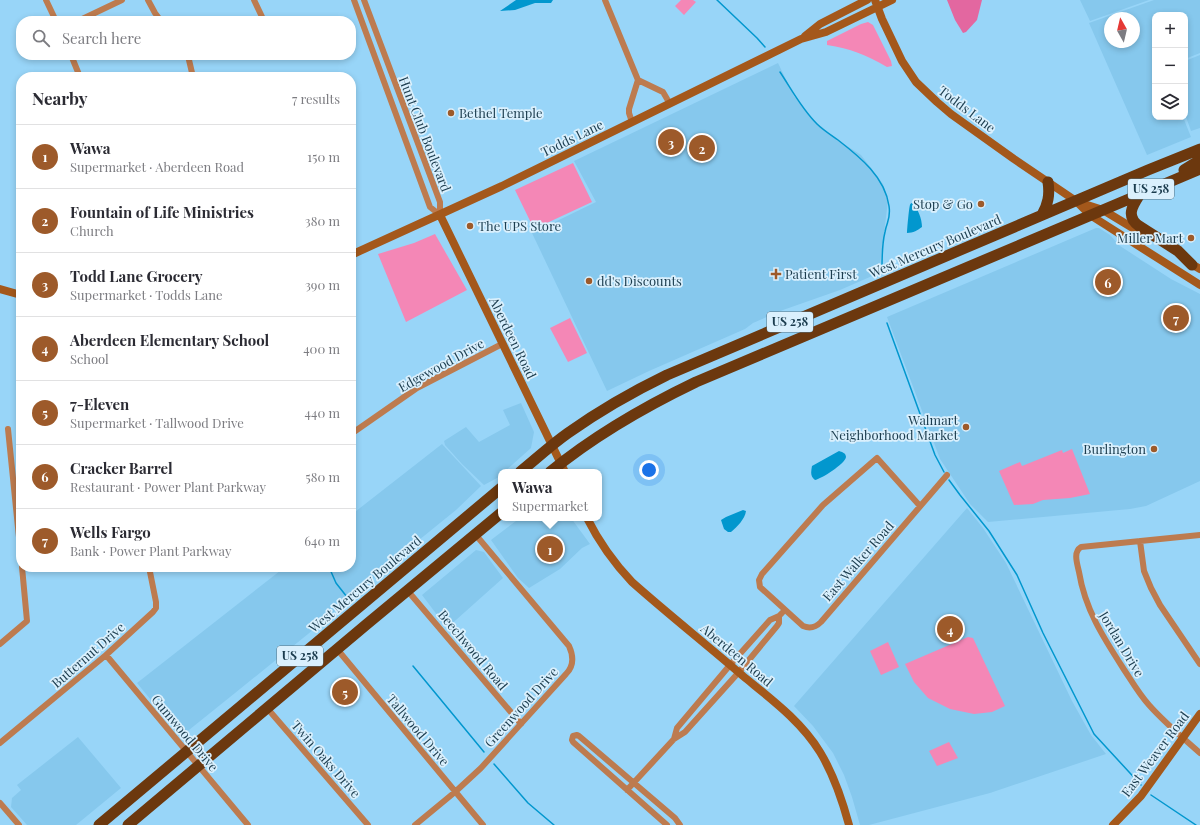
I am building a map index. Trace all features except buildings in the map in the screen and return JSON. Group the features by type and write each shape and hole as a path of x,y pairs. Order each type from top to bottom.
{"highway":[{"name":"West Mercury Boulevard","path":"524,469 568,433 608,406 666,375 1200,149"},
{"path":"1170,182 1191,165 1200,160"},
{"name":"US 258","path":"563,468 578,450 621,422 661,399 696,382 1200,169"},
{"path":"1042,215 1049,196 1048,182"},
{"path":"1140,194 1131,210 1131,216 1134,222 1178,251 1196,267"},
{"name":"West Mercury Boulevard","path":"99,825 498,491"},
{"name":"US 258","path":"130,824 336,649 498,515"}],"main road":[{"name":"Todds Lane","path":"801,39 820,24 866,0"},
{"path":"876,4 892,0"},
{"name":"Todds Lane","path":"356,253 440,215 801,39 826,32 876,4 902,61 916,82 936,102 1076,201"},
{"path":"1076,201 1103,210 1196,267"},
{"path":"1076,201 1090,215 1200,285"},
{"name":"Aberdeen Road","path":"440,215 563,468"},
{"path":"0,289 16,294"},
{"name":"Aberdeen Road","path":"589,521 604,548 632,582 790,716 814,743 828,765 836,784 849,825"},
{"name":"East Weaver Road","path":"1112,825 1141,796 1200,714"}],"street":[{"path":"46,0 54,16"},
{"path":"88,16 122,0"},
{"path":"148,0 157,16"},
{"path":"254,0 262,16"},
{"name":"Hunt Club Boulevard","path":"354,0 430,207 440,215"},
{"name":"Hunt Club Boulevard","path":"364,0 440,202 440,215"},
{"path":"605,0 638,80 629,109 632,122"},
{"path":"73,60 78,72"},
{"path":"189,60 193,72"},
{"path":"638,80 663,92 670,104"},
{"name":"Edgewood Drive","path":"356,431 417,388 502,344"},
{"path":"8,430 16,503"},
{"name":"East Walker Road","path":"920,506 877,458 813,515 761,576 758,583 761,588 805,627 812,628 817,625 947,475"},
{"name":"Greenwood Drive","path":"415,825 481,768 569,671 572,664 572,654 566,643 475,534"},
{"name":"Jordan Drive","path":"1200,535 1081,547 1078,549 1076,554 1086,602 1100,633 1149,706 1200,753"},
{"path":"1140,541 1144,571 1150,588 1200,664"},
{"path":"0,644 27,621 22,572"},
{"name":"Butternut Drive","path":"0,743 106,655 153,612 156,608 150,572"},
{"name":"Beechwood Road","path":"407,590 521,724"},
{"path":"674,739 677,728 730,665 770,620 779,616 785,610"},
{"path":"628,790 674,739 685,732 739,672 777,626 779,623 779,616"},
{"name":"Tallwood Drive","path":"336,649 483,825"},
{"name":"Gumwood Drive","path":"106,655 248,825"},
{"name":"Twin Oaks Drive","path":"267,708 368,825"},
{"path":"668,825 573,742 572,736 579,736 675,818 680,825"},
{"path":"0,803 19,825"}],"shaded area":[{"path":"516,0 553,0 551,3 535,3 515,10 500,11"},
{"path":"681,0 693,0 696,2 684,15 675,6"},
{"path":"947,0 982,0 977,20 966,32 963,33 955,20"},
{"path":"1080,0 1149,0 1115,12 1104,12 1104,16 1090,21"},
{"path":"1154,0 1200,0 1200,53 1188,58 1188,12 1152,12 1152,120 1184,120 1191,137 1147,155 1089,23 1104,18 1104,48 1140,48 1140,12 1120,12"},
{"path":"868,22 873,25 892,66 887,67 858,53 827,45 827,41"},
{"path":"1200,55 1200,128 1191,131 1187,120 1188,60"},
{"path":"778,63 794,96 810,117 836,139 861,155 883,184 888,201 879,273 840,290 783,310 753,323 745,329 607,391 532,233 596,202 574,161"},
{"path":"573,163 592,202 534,229 515,190"},
{"path":"912,203 919,214 922,227 907,233 910,204"},
{"path":"1099,228 1110,235 1120,246 1171,279 1200,294 1200,481 1146,506 1130,509 988,522 970,504 940,459 887,317"},
{"path":"435,234 467,290 406,322 378,254 414,243"},
{"path":"570,318 587,353 568,362 550,328"},
{"path":"521,403 534,432 531,448 507,469 498,469 498,478 484,485 462,464 445,445 444,441 466,427 479,442 510,425 503,410"},
{"path":"442,444 481,486 456,510 308,634 184,734 178,733 137,683 279,572 356,572 356,511"},
{"path":"1072,449 1090,494 1070,498 1043,500 1033,504 1014,505 999,471 1020,462 1022,466 1062,450 1063,453"},
{"path":"839,451 844,453 846,457 845,460 832,471 815,480 811,472 812,466"},
{"path":"967,508 983,528 1006,563 1072,701 1091,735 1106,754 990,793 869,825 860,825 844,775 833,753 813,726 794,706"},
{"path":"743,510 746,511 745,514 736,528 731,532 724,529 721,520"},
{"path":"516,521 573,521 590,544 582,548 560,569 529,588 518,578 491,540"},
{"path":"476,550 484,552 503,578 447,628 422,595"},
{"path":"968,637 973,638 1005,706 992,712 974,714 950,709 928,698 914,682 905,664"},
{"path":"888,642 899,667 881,675 870,651"},
{"path":"78,737 121,788 76,825 27,825 11,807 12,798 21,790 17,785"},
{"path":"949,742 958,758 937,766 929,751"}],"waterway":[{"path":"717,0 765,47"},
{"path":"780,72 811,118 863,161 877,177 882,186 887,196 890,214 883,241 882,268"},
{"path":"887,323 935,455 944,472"},
{"path":"949,480 989,531 1017,575 1043,633 1094,734 1141,785"},
{"path":"331,572 336,583 347,597"},
{"path":"413,666 484,752"},
{"path":"494,764 528,803 554,825"},
{"path":"1151,795 1196,825"}],"place":[{"name":"Bethel Temple","path":"451,113"},
{"name":"Todd Lane Grocery","path":"671,142"},
{"name":"Fountain of Life Ministries","path":"702,148"},
{"name":"Stop & Go","path":"981,204"},
{"name":"The UPS Store","path":"470,226"},
{"name":"Miller Mart","path":"1191,238"},
{"name":"Patient First","path":"776,274"},
{"name":"dd's Discounts","path":"589,281"},
{"name":"Cracker Barrel","path":"1108,282"},
{"name":"Wells Fargo","path":"1176,318"},
{"name":"Walmart Neighborhood Market","path":"966,427"},
{"name":"Burlington","path":"1154,449"},
{"name":"Wawa","path":"550,549"},
{"name":"Aberdeen Elementary School","path":"950,629"},
{"name":"7-Eleven","path":"345,692"}]}
